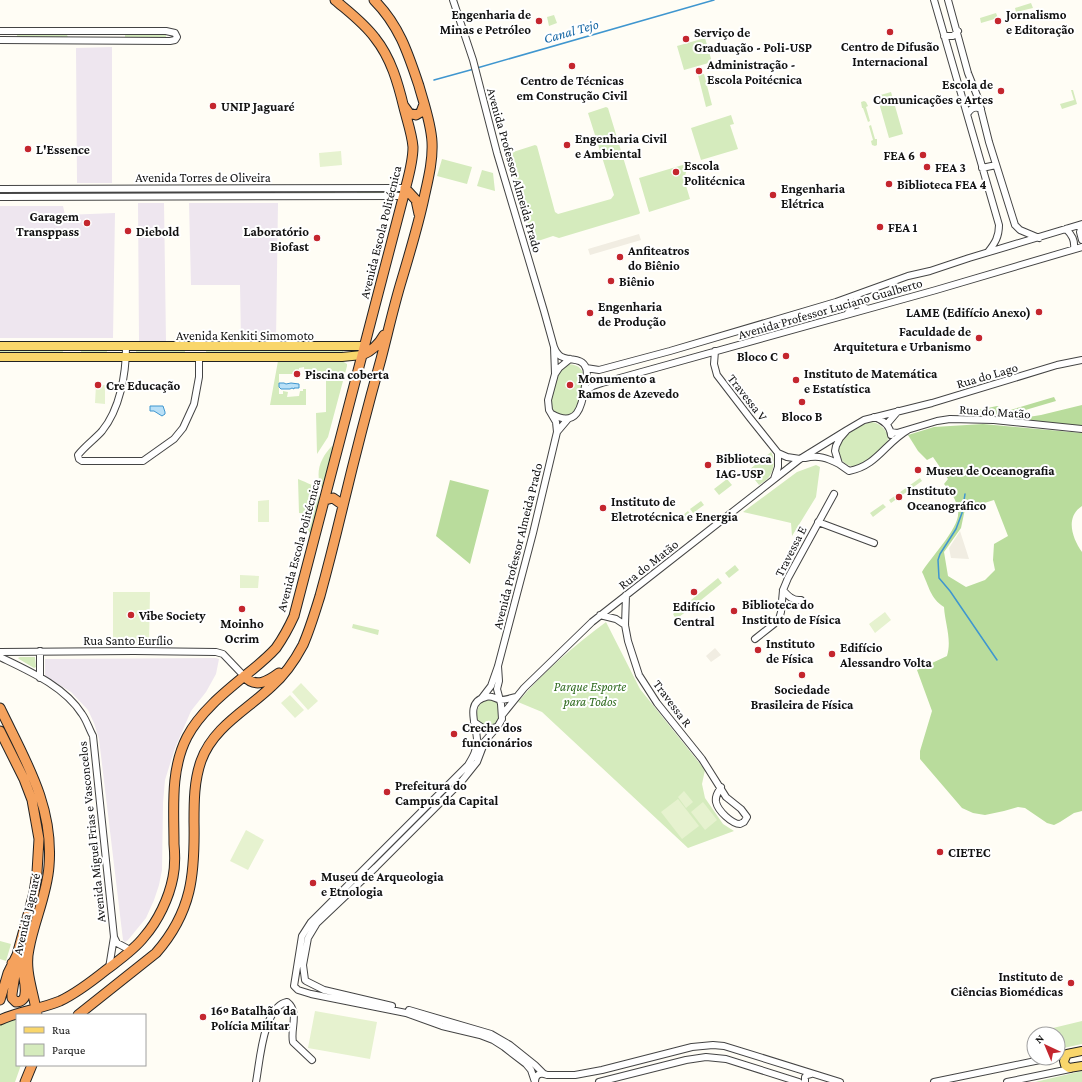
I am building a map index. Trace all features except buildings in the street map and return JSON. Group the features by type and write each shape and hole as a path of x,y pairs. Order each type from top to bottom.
{"highway":[{"name":"Avenida Escola Politécnica","path":"23,1014 36,1012 72,995 109,968 144,938 166,900 173,877 175,781 176,768 181,750 190,731 202,715 276,648 294,616 404,192 412,160 413,147 412,136 393,69 381,46 363,24 335,0"},
{"path":"79,1014 156,953 172,933 182,915 192,885 194,869 195,784 203,756 213,739 226,725 272,687 292,663 302,647 312,622 330,561 389,326 420,217 432,154 432,141 424,104 404,43 386,13 374,0"},
{"path":"404,106 409,113 416,115 420,112 424,104"},
{"path":"404,192 416,200 420,217"},
{"path":"363,350 370,351 377,345 389,326"},
{"path":"325,500 333,498 343,505"},
{"path":"244,676 254,684 263,683 292,663"},
{"name":"Avenida Jaguaré","path":"0,708 36,782 43,803 49,837 48,876 29,949 29,975 36,1012"},
{"name":"Avenida Jaguaré","path":"0,731 24,779 32,800 39,839 34,893 17,955 12,963 0,1000"},
{"path":"12,963 16,968 12,998 16,1002 20,1002 26,995 22,963 29,949"},
{"name":"Avenida Escola Politécnica","path":"0,1020 16,1015"},
{"path":"25,1082 31,1066"}],"main road":[{"name":"Avenida Kenkiti Simomoto","path":"0,346 245,347 363,350"},
{"path":"72,346 72,357"},
{"path":"245,347 246,357"},
{"name":"Avenida Kenkiti Simomoto","path":"0,357 349,357 363,350"},
{"path":"1082,1051 1067,1054 1064,1058 1066,1066 1070,1069 1082,1066"}],"street":[{"name":"Avenida Professor Almeida Prado","path":"453,0 473,60 497,153 554,347 555,374 548,400 549,410 556,422 557,432 498,666 491,686 481,699"},
{"path":"934,0 968,113 999,225 998,237 988,252"},
{"path":"948,0 958,31 968,73 978,98 996,165 1015,225 1020,230 1039,238"},
{"path":"0,31 166,31 175,33 177,37 173,41 0,40"},
{"path":"10,31 10,40"},
{"path":"75,31 75,40"},
{"path":"116,31 116,41"},
{"path":"944,36 953,36 958,31"},
{"path":"948,48 953,43 960,44"},
{"path":"964,103 973,102 978,98"},
{"path":"968,113 969,110 975,107 981,109"},
{"path":"982,168 996,165"},
{"path":"116,188 116,197"},
{"path":"154,188 154,197"},
{"path":"344,188 344,196"},
{"name":"Avenida Torres de Oliveira","path":"0,189 344,188 404,192"},
{"path":"78,189 78,197"},
{"name":"Avenida Torres de Oliveira","path":"0,198 344,196 404,192"},
{"path":"1082,225 1080,232 1082,240"},
{"name":"Avenida Professor Luciano Gualberto","path":"586,368 599,370 677,349 847,299 908,276 930,271 988,252 1082,225"},
{"path":"1066,229 1074,241 1074,249"},
{"name":"Avenida Professor Luciano Gualberto","path":"584,392 602,382 866,308 936,290 1082,247"},
{"path":"858,295 858,303 860,306 866,308"},
{"path":"847,299 850,301 852,306 851,310 847,314"},
{"path":"126,346 126,357 118,401 111,417 102,431 78,455 80,460 91,462 143,462 174,439 183,428 194,404 199,377 199,356"},
{"path":"554,347 559,355 570,360 578,361 586,368"},
{"name":"Travessa V","path":"716,350 714,364 717,376 778,453"},
{"path":"555,374 563,364 570,360"},
{"name":"Rua do Lago","path":"874,417 946,398 1057,365 1082,360"},
{"name":"Avenida Professor Almeida Prado","path":"557,432 568,419 575,416 579,412 584,392 586,368"},
{"path":"887,424 898,411"},
{"path":"552,414 560,418 568,419"},
{"path":"773,480 778,467 778,453 787,457 801,459 818,456 828,458 849,471 865,466 880,455 892,441 891,432 887,424 874,417 864,420 847,430 840,438 836,446 839,464"},
{"name":"Rua do Matão","path":"891,432 897,433 937,421 950,419 994,420 1082,429"},
{"name":"Rua do Matão","path":"503,714 516,697 600,615 801,459 847,430"},
{"name":"Rua do Matão","path":"892,441 908,430"},
{"name":"Travessa E","path":"755,639 774,624 779,618 783,590 788,578 834,494"},
{"name":"Travessa E","path":"818,522 874,543"},
{"name":"Travessa E","path":"783,590 793,599 800,600"},
{"name":"Travessa R","path":"626,595 625,625 628,641 639,675 657,703 699,754 720,787 726,797 741,808 746,815 744,822 740,824 735,823 718,806 716,795 720,787"},
{"path":"600,615 616,619 625,625"},
{"path":"40,651 40,678"},
{"name":"Rua Santo Eurílio","path":"0,653 40,651 216,652 223,654 244,676"},
{"path":"13,652 12,655 16,665"},
{"name":"Avenida Miguel Frias e Vasconcelos","path":"0,653 16,665 53,685 71,700 82,714 93,736 114,937 109,968"},
{"name":"Avenida Professor Almeida Prado","path":"498,666 499,681 497,689 499,700"},
{"path":"300,991 306,987 303,965 308,938 316,923 468,765 476,749 476,730 473,721 473,711 475,706 481,699 490,696 499,700 516,697"},
{"path":"499,700 503,714 500,723 485,740 480,757 472,770 382,861 375,862 328,904 306,928 300,942 294,986 300,991 311,994 406,1012 442,1026 480,1035 493,1040 526,1064 531,1070 535,1082"},
{"path":"473,721 486,730 490,730 498,726"},
{"name":"Avenida Miguel Frias e Vasconcelos","path":"114,937 117,943 130,950"},
{"path":"294,982 299,978 324,990 406,1009 491,1034 510,1045 535,1065 546,1074 550,1082"},
{"path":"256,1082 267,1024 276,1008 284,1003 287,1002 290,1004 293,1010 293,1042 312,1060"},
{"path":"535,1082 535,1078 538,1075 575,1075 692,1047 713,1045 724,1046 840,1082"},
{"path":"599,1082 683,1061 706,1057 726,1059 799,1082"},
{"path":"934,1082 1026,1063"},
{"path":"792,1080 797,1074 796,1069"},
{"path":"1007,1082 1070,1069"},
{"path":"805,1082 804,1077 811,1074"}],"shaded area":[{"path":"112,47 112,183 77,183 76,48"},
{"path":"138,203 164,203 166,341 139,341"},
{"path":"189,203 278,203 276,341 241,341 240,285 191,285"},
{"path":"0,206 63,206 65,215 115,213 113,338 0,338"},
{"path":"639,234 641,240 590,255 588,249"},
{"path":"960,531 969,559 951,558 949,548"},
{"path":"715,648 721,655 711,662 706,656"},
{"path":"45,659 219,659 216,674 206,692 191,711 175,748 165,780 163,803 162,870 159,885 146,918 125,942 123,940 99,739 88,710 71,692 45,676"}],"green space":[{"path":"1031,3 1033,8 1016,12 1015,8"},
{"path":"996,13 998,18 981,23 980,18"},
{"path":"554,15 557,23 549,26 547,17"},
{"path":"17,35 67,35 68,37 17,37"},
{"path":"125,35 166,35 166,37 125,37"},
{"path":"705,38 712,62 684,70 677,46"},
{"path":"704,74 712,105 706,107 698,75"},
{"path":"1071,90 1073,90 1077,104 1062,109 1060,104 1074,100"},
{"path":"891,92 903,134 889,138 877,96"},
{"path":"864,101 868,106 866,107 870,121 868,122 862,108 861,102"},
{"path":"606,107 608,108 640,213 559,238 553,236 535,242 533,241 508,155 535,145 537,146 555,212 558,214 611,199 614,195 588,113"},
{"path":"731,115 734,124 730,125 738,149 701,160 691,128"},
{"path":"871,125 875,139 877,139 877,145 875,146 872,145 871,141 873,140 869,126"},
{"path":"341,151 342,165 320,167 319,153"},
{"path":"442,159 472,167 467,184 437,176"},
{"path":"686,164 687,169 684,179 690,199 649,212 639,178"},
{"path":"482,170 493,173 495,191 477,186"},
{"path":"268,191 267,193 162,194 162,192"},
{"path":"287,191 335,191 335,193 287,193"},
{"path":"357,191 393,191 393,193 357,193"},
{"path":"0,350 63,350 63,353 0,353"},
{"path":"81,350 107,350 107,353 81,353"},
{"path":"136,350 185,350 185,353 136,353"},
{"path":"206,350 343,350 343,353 206,353"},
{"path":"278,361 342,361 347,364 328,437 317,454 316,413 326,412 326,376 305,377 304,367 299,368 299,374 279,374 279,394 283,394 283,391 288,392 287,397 299,396 300,391 306,389 306,405 270,405"},
{"path":"568,364 581,369 584,381 577,409 574,413 567,417 556,414 552,408 551,402 558,372"},
{"path":"96,385 105,385 105,404 95,403"},
{"path":"1054,397 1056,401 1008,415 959,414 997,406 1007,411"},
{"path":"1082,405 1082,426 1057,425 1016,419 1041,415"},
{"path":"872,422 880,425 886,431 888,439 885,447 874,457 864,463 855,466 846,464 841,459 839,452 839,446 842,440 853,430"},
{"path":"983,424 1082,433 1082,506 1073,516 1072,528 1075,540 1082,552 1082,811 1074,813 1054,825 1047,823 1025,808 1018,807 985,815 973,813 962,808 920,759 920,751 932,711 917,670 947,656 949,644 944,607 933,596 922,572 950,534 958,518 958,511 953,496 944,484 948,479 933,457 927,460 918,451 908,435 934,427","holes":["994,500 1008,536 994,544 993,560 995,570 985,580 966,587 948,576 944,552 961,528 965,509"]},
{"path":"332,446 334,447 322,488 319,477 320,466 328,450"},
{"path":"771,452 773,455 774,464 771,474 759,485 755,480 757,478 750,469"},
{"path":"816,465 820,467 816,497 792,536 791,523 743,512 797,472"},
{"path":"920,478 922,481 891,503 889,500"},
{"path":"298,479 312,485 318,492 319,503 313,533 307,532 307,525 310,524 310,514 299,513"},
{"path":"727,479 732,485 719,495 714,489"},
{"path":"450,480 489,490 470,564 436,536"},
{"path":"269,500 269,522 258,522 258,501"},
{"path":"701,501 704,505 693,513 690,509"},
{"path":"883,504 886,507 873,517 870,513"},
{"path":"688,511 691,515 680,523 677,520"},
{"path":"735,565 739,570 729,578 725,573"},
{"path":"240,575 259,576 258,588 240,588"},
{"path":"718,578 722,583 695,605 691,600"},
{"name":"Vibe Society","path":"113,592 150,592 149,644 113,644"},
{"path":"683,606 687,611 676,619 673,614"},
{"path":"885,612 891,620 875,633 869,624"},
{"name":"Parque Esporte para Todos","path":"606,622 640,689 705,770 702,784 705,798 723,824 734,831 688,848 542,712 518,702 560,659"},
{"path":"353,624 379,630 378,635 352,628"},
{"path":"35,657 36,667 34,668 18,658"},
{"path":"301,683 318,701 308,710 292,692"},
{"path":"290,695 304,710 295,718 281,703"},
{"path":"493,699 499,703 499,714 493,727 489,729 478,723 477,710 484,701"},
{"path":"684,791 693,802 686,808 678,797"},
{"path":"678,799 699,826 682,839 661,812"},
{"path":"703,802 717,820 705,830 691,812"},
{"path":"246,830 264,840 248,870 230,861"},
{"path":"0,941 11,944 6,961 0,959"},
{"path":"315,1011 377,1022 370,1059 308,1048"},
{"path":"16,1018 16,1066 21,1066 15,1082 0,1082 0,1023"},
{"path":"1082,1021 1082,1044 1066,1047 1066,1026 1061,1026"},
{"path":"1082,1071 1082,1082 1035,1082"}],"water":[{"path":"279,383 299,384 299,388 281,389 279,387"},
{"path":"150,406 163,406 165,414 162,416 154,411 150,411"}],"waterway":[{"name":"Canal Tejo","path":"477,68 714,0"},
{"name":"Canal Tejo","path":"434,80 474,69"},
{"path":"965,494 962,513 956,529 940,554 938,560 939,578 950,591 997,660"}],"place":[{"name":"Engenharia de Minas e Petróleo","path":"539,21"},
{"name":"Jornalismo e Editoração","path":"998,21"},
{"name":"Centro de Difusão Internacional","path":"890,32"},
{"name":"Serviço de Graduação - Poli-USP","path":"686,39"},
{"name":"Centro de Técnicas em Construção Civil","path":"572,66"},
{"name":"Administração - Escola Poitécnica","path":"699,71"},
{"name":"Escola de Comunicações e Artes","path":"1001,91"},
{"name":"UNIP Jaguaré","path":"213,106"},
{"name":"Engenharia Civil e Ambiental","path":"567,145"},
{"name":"L'Essence","path":"28,149"},
{"name":"FEA 6","path":"923,155"},
{"name":"FEA 3","path":"927,167"},
{"name":"Escola Politécnica","path":"676,172"},
{"name":"Biblioteca FEA 4","path":"889,184"},
{"name":"Engenharia Elétrica","path":"773,195"},
{"name":"Garagem Transppass","path":"87,223"},
{"name":"FEA 1","path":"880,227"},
{"name":"Diebold","path":"128,231"},
{"name":"Laboratório Biofast","path":"317,238"},
{"name":"Anfiteatros do Biênio","path":"620,257"},
{"name":"Biênio","path":"611,281"},
{"name":"LAME (Edifício Anexo)","path":"1039,312"},
{"name":"Engenharia de Produção","path":"590,313"},
{"name":"Faculdade de Arquitetura e Urbanismo","path":"979,338"},
{"name":"Bloco C","path":"786,356"},
{"name":"Piscina coberta","path":"297,374"},
{"name":"Instituto de Matemática e Estatística","path":"796,380"},
{"name":"Cre Educação","path":"98,385"},
{"name":"Monumento a Ramos de Azevedo","path":"570,385"},
{"name":"Bloco B","path":"802,402"},
{"name":"Biblioteca IAG-USP","path":"708,465"},
{"name":"Museu de Oceanografia","path":"918,470"},
{"name":"Instituto Oceanográfico","path":"899,497"},
{"name":"Instituto de Eletrotécnica e Energia","path":"603,508"},
{"name":"Edifício Central","path":"694,592"},
{"name":"Moinho Ocrim","path":"242,609"},
{"name":"Biblioteca do Instituto de Física","path":"734,611"},
{"name":"Vibe Society","path":"131,615"},
{"name":"Instituto de Física","path":"758,650"},
{"name":"Edifício Alessandro Volta","path":"832,654"},
{"name":"Sociedade Brasileira de Física","path":"802,675"},
{"name":"Creche dos funcionários","path":"454,734"},
{"name":"Prefeitura do Campus da Capital","path":"387,792"},
{"name":"CIETEC","path":"940,852"},
{"name":"Museu de Arqueologia e Etnologia","path":"313,883"},
{"name":"Instituto de Ciências Biomédicas","path":"1071,983"},
{"name":"16º Batalhão da Polícia Militar","path":"203,1017"}]}
